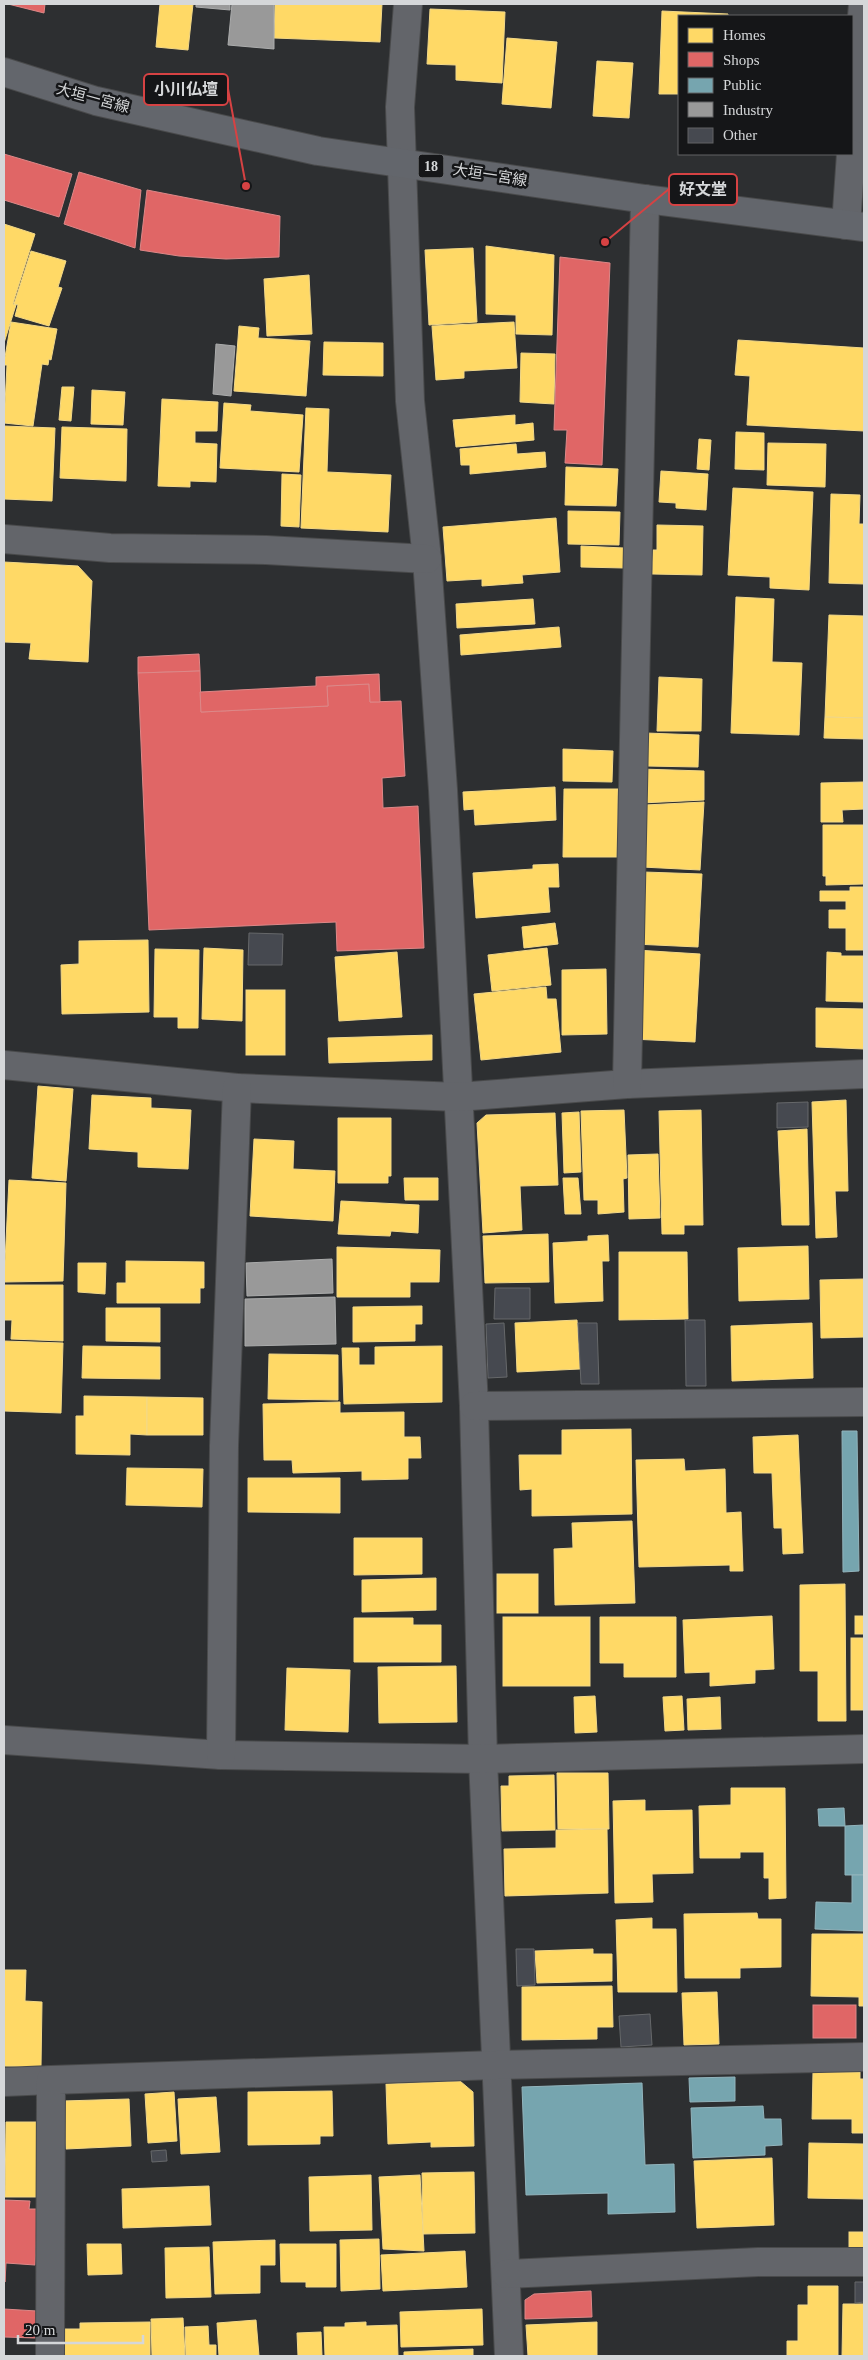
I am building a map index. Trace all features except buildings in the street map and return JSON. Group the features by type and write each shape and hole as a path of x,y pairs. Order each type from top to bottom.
{"main road":[{"name":"大垣一宮線","path":"4,72 96,100 318,151 645,199 855,226"}],"street":[{"path":"408,4 400,107 410,401 427,559 443,790 474,1406 483,1759 509,2356"},
{"path":"853,135 863,4"},
{"path":"851,155 855,226"},
{"path":"627,1084 645,199"},
{"path":"4,539 110,548 266,550 427,559"},
{"path":"4,1065 237,1088 458,1097 627,1084 864,1074"},
{"path":"221,1755 224,1446 237,1088"},
{"path":"474,1406 864,1402"},
{"path":"4,1740 221,1755 483,1759 864,1749"},
{"path":"4,2082 496,2065 864,2057"},
{"path":"50,2356 51,2080"},
{"path":"506,2274 758,2262 864,2262"}],"place":[{"name":"小川仏壇","path":"246,186"},
{"name":"好文堂","path":"605,242"}]}
